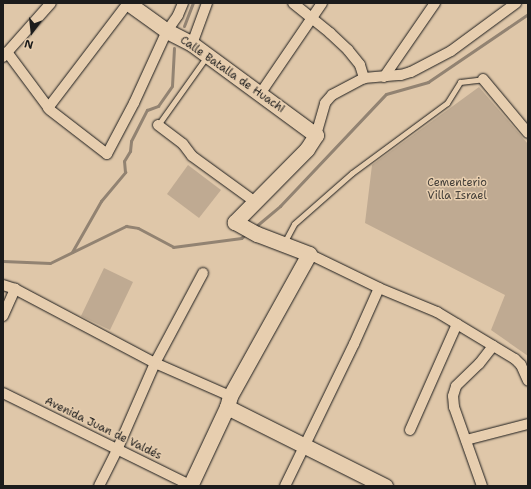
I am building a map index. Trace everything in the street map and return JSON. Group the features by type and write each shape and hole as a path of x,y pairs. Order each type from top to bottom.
{"street":[{"path":"51,3 5,54 48,108 108,154 134,103 167,31 178,15 183,3"},
{"path":"48,108 128,3"},
{"name":"Calle Batalla de Huachi","path":"128,3 167,31 192,44 208,55 316,135"},
{"path":"192,44 207,3"},
{"path":"293,3 348,50 360,65 364,78"},
{"path":"260,94 322,3"},
{"path":"384,77 435,3"},
{"path":"516,3 450,51 411,72 384,77 364,78 332,95 324,103 316,135 307,149 254,201 245,228 310,254 379,288 437,312 521,365 528,381"},
{"path":"483,79 528,133"},
{"path":"158,125 183,144 192,156 254,201"},
{"path":"191,486 228,401 310,254"},
{"path":"99,486 117,450 155,363 203,273"},
{"path":"3,285 15,289 228,401 305,446 385,486"},
{"path":"285,486 379,288"},
{"path":"3,316 15,289"},
{"path":"410,430 457,324"},
{"path":"482,486 454,407 453,396 456,386 479,364 493,346"},
{"name":"Avenida Juan de Valdés","path":"3,393 191,486"},
{"path":"466,440 528,424"}],"lane":[{"path":"158,125 208,55"},
{"path":"284,244 294,224 352,173 447,103 460,82 483,79"}],"green space":[{"name":"Cementerio Villa Israel","path":"479,87 528,144 528,356 491,330 505,295 365,223 372,165"},
{"path":"188,165 221,190 199,218 167,194"},
{"path":"104,268 133,282 110,330 81,316"}],"waterway":[{"path":"184,26 193,3"},
{"path":"255,227 280,206 386,94 428,82 528,14"},
{"path":"72,252 101,201 125,172 124,161 130,151 131,141 147,110 158,106 172,86 174,48"},
{"path":"3,261 50,263 126,226 138,228 173,247 241,238 246,234"}]}
